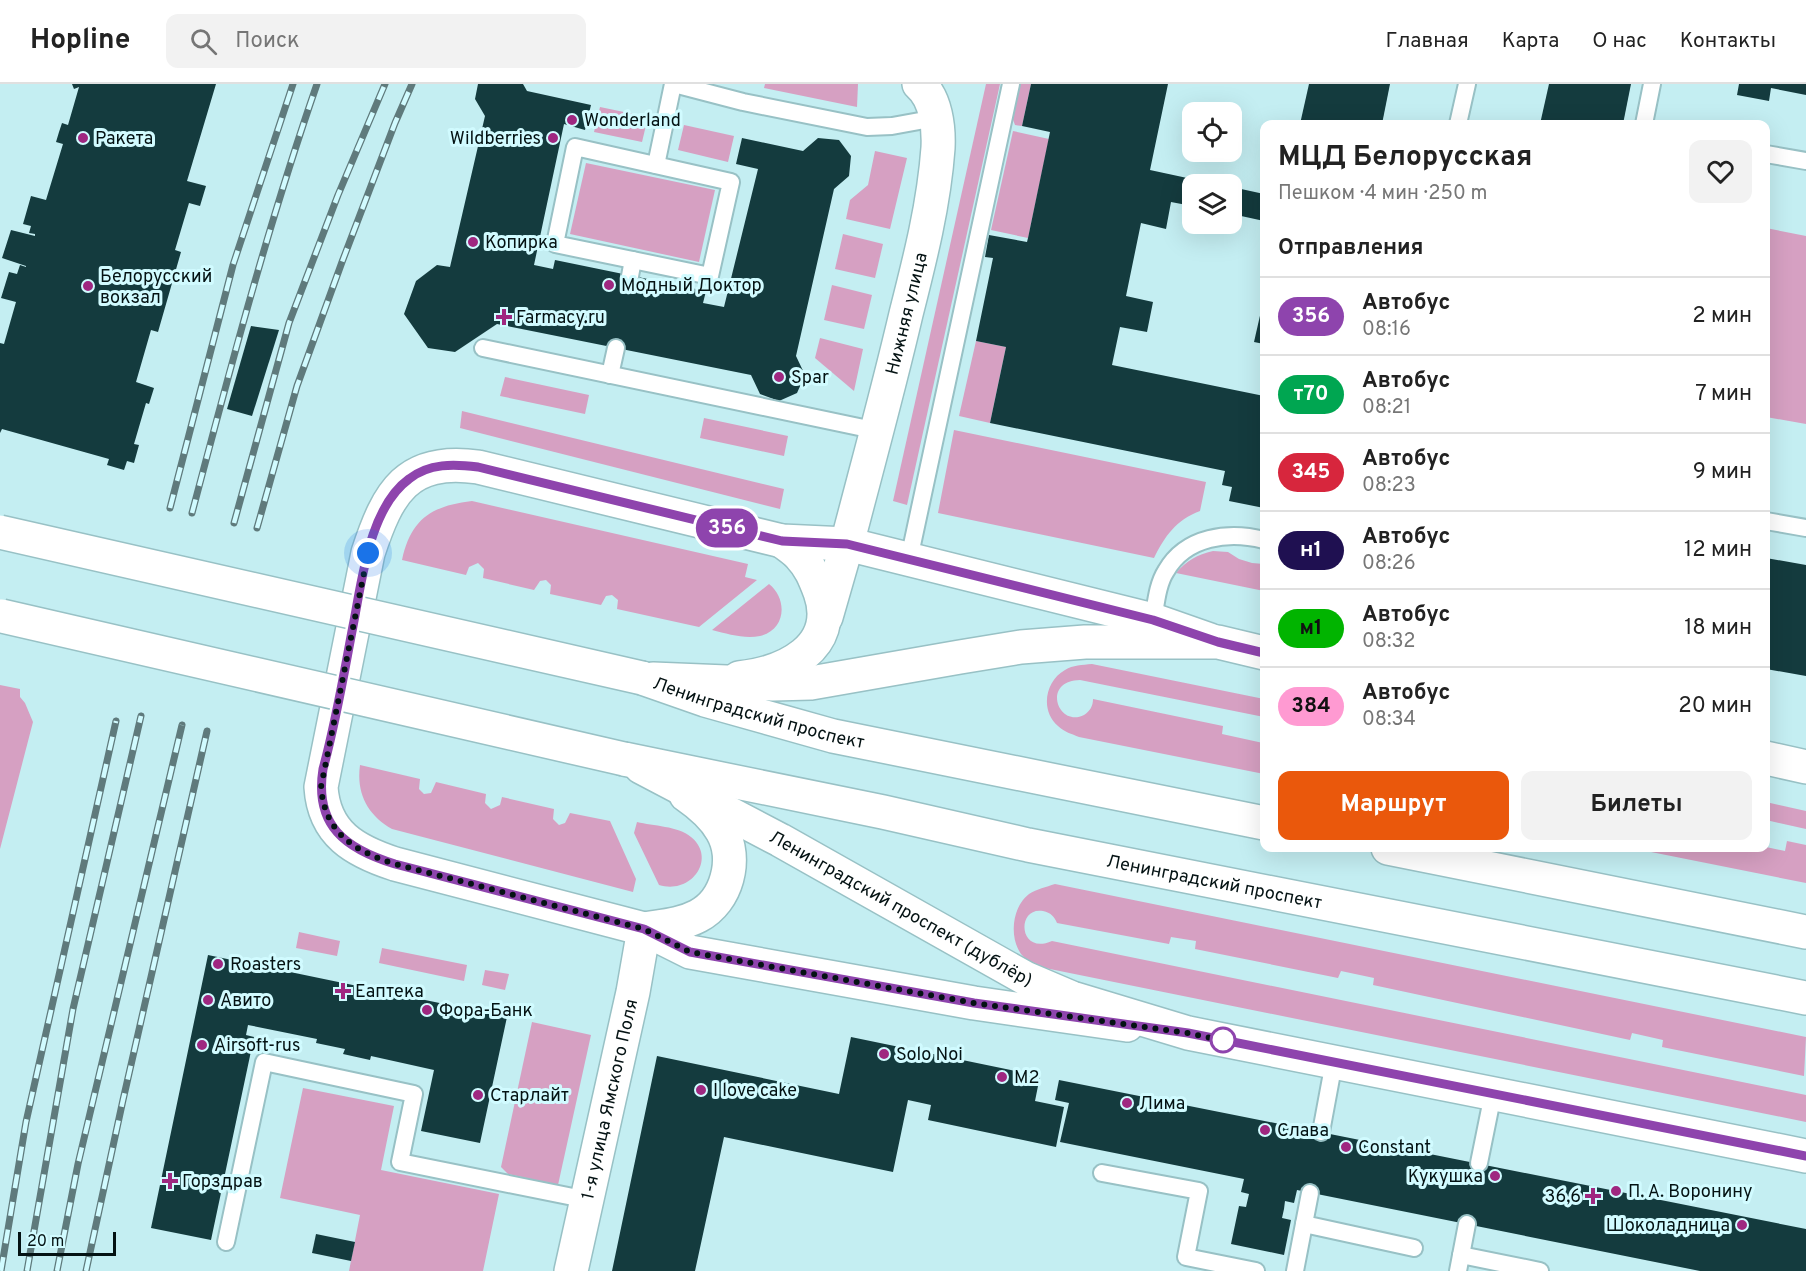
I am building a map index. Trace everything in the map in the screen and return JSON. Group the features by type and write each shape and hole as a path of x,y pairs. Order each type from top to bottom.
{"main road":[{"name":"Нижняя улица","path":"716,680 770,672 794,663 813,647 823,625 878,431 927,229 938,146 936,118 924,85"},
{"name":"Ленинградский проспект (дублёр)","path":"1260,652 1218,642 1153,620 847,544 782,541 478,467 441,465 423,470 408,479 397,490 377,525 368,553 322,778 322,795 334,828 353,847 383,860 644,929 690,952 974,1003 1188,1033 1806,1156"},
{"path":"0,532 642,678"},
{"path":"782,541 801,557 813,574 822,598 823,625"},
{"path":"0,615 624,759"},
{"name":"Ленинградский проспект (дублёр)","path":"642,678 773,684 811,683 1021,648 1115,641 1218,642"},
{"name":"Ленинградский проспект","path":"642,678 705,700 833,736 1260,822"},
{"name":"Ленинградский проспект (дублёр)","path":"624,759 780,840 1025,978 1072,998 1188,1033"},
{"name":"Ленинградский проспект","path":"624,759 882,812 1028,845 1806,998"},
{"path":"1770,759 1806,767"},
{"path":"644,929 688,920 712,907 723,891 728,872 729,850 722,831 708,814 665,779"},
{"path":"1408,852 1806,932"},
{"name":"1-я улица Ямского Поля","path":"571,1271 633,992 644,929"}],"lane":[{"path":"656,165 674,84 743,102 867,128 936,118"},
{"path":"909,559 1011,84"},
{"path":"1459,120 1467,84"},
{"path":"1645,120 1652,84"},
{"path":"575,147 656,165 731,182 710,276 632,268 555,244 575,147"},
{"path":"1770,155 1806,161"},
{"path":"483,348 878,431"},
{"path":"610,375 616,348"},
{"path":"1770,522 1806,528"},
{"path":"1153,620 1160,583 1166,571 1193,545 1220,536 1246,536 1260,539"},
{"path":"226,1242 264,1062 414,1094 400,1162 588,1200"},
{"path":"1321,1132 1334,1062"},
{"path":"1479,1163 1493,1094"},
{"path":"1102,1173 1199,1191 1186,1257 1256,1271"},
{"path":"1295,1271 1310,1193"},
{"path":"1304,1224 1414,1248"},
{"path":"1467,1224 1459,1263 1540,1271"}],"shaded area":[{"path":"765,84 858,84 857,107 764,88"},
{"path":"986,84 1000,84 907,505 893,501"},
{"path":"1019,84 1031,84 1022,126 1015,125 1012,117"},
{"path":"600,107 648,117 642,142 594,132"},
{"path":"684,125 734,136 728,162 678,150"},
{"path":"1013,131 1049,139 1028,238 991,230"},
{"path":"875,151 907,158 890,229 846,219 850,200 868,185"},
{"path":"586,163 715,190 699,262 570,234"},
{"path":"1770,229 1806,236 1806,424 1770,418"},
{"path":"843,234 883,244 875,278 835,269"},
{"path":"832,285 872,295 864,329 824,320"},
{"path":"820,338 863,349 854,391 815,358"},
{"path":"976,341 1006,347 990,423 959,416"},
{"path":"505,377 589,395 585,414 500,396"},
{"path":"462,411 784,489 780,509 460,428"},
{"path":"704,418 788,436 784,456 700,438"},
{"path":"954,430 1206,482 1200,511 1184,519 1172,530 1154,558 938,513"},
{"path":"472,501 748,564 745,577 757,580 699,627 617,609 618,600 612,595 606,596 601,605 550,594 551,585 546,580 540,581 534,590 483,578 484,569 478,563 469,567 466,575 402,560 411,534 425,517 445,507"},
{"path":"1213,551 1228,552 1239,559 1260,564 1260,590 1176,573 1202,554"},
{"path":"769,584 779,598 781,613 779,621 769,633 748,637 712,630"},
{"path":"1092,664 1260,698 1260,716 1080,680 1068,682 1057,695 1061,710 1075,717 1088,712 1093,699 1223,726 1222,734 1260,742 1260,773 1079,737 1063,730 1052,720 1047,705 1047,696 1058,675 1074,666"},
{"path":"0,685 20,689 20,697 33,722 0,849"},
{"path":"360,765 420,779 419,789 424,794 431,793 436,782 486,794 485,803 491,809 500,805 502,797 554,809 553,819 559,825 565,823 570,813 610,821 636,879 633,892 392,829 376,817 366,803 360,785"},
{"path":"1770,803 1806,811 1806,829 1770,821"},
{"path":"637,822 672,828 691,837 702,855 697,873 682,885 671,887 659,885 634,833"},
{"path":"1787,841 1806,845 1806,883 1651,852 1770,852 1770,848 1785,851"},
{"path":"1055,884 1806,1037 1804,1076 1662,1047 1663,1040 1632,1033 1630,1040 1373,985 1374,978 1341,971 1338,978 1195,949 1196,941 1171,937 1169,944 1057,923 1052,915 1043,911 1034,911 1025,922 1027,937 1032,942 1041,944 1052,941 1806,1095 1806,1122 1040,967 1021,954 1015,939 1014,922 1019,906 1029,894"},
{"path":"299,932 340,941 337,956 296,948"},
{"path":"382,948 467,965 464,981 379,963"},
{"path":"485,970 509,974 505,990 482,985"},
{"path":"532,1022 591,1035 558,1185 508,1174 501,1167"},
{"path":"303,1088 394,1106 381,1170 499,1194 483,1271 349,1271 360,1215 280,1198"}],"building":[{"name":"Белорусский вокзал","path":"72,84 216,84 187,181 206,186 200,206 189,203 175,250 181,252 158,332 151,330 136,382 154,388 149,404 146,403 134,444 139,445 134,463 127,461 124,470 107,465 109,459 2,429 0,433 0,343 4,344 16,302 1,298 9,272 17,274 20,265 26,267 2,258 11,230 35,236 29,233 31,226 23,224 31,196 46,200 63,144 56,142 62,123 68,125 79,87 74,89"},
{"path":"478,84 523,84 527,91 591,105 585,130 564,124 534,265 553,269 555,260 706,291 703,303 724,307 758,169 736,164 742,138 803,151 818,138 839,140 851,156 849,176 834,189 796,356 805,375 797,393 779,401 760,394 751,375 497,324 455,352 428,348 404,314 416,281 437,265 450,267 485,116 475,99"},
{"path":"1031,84 1168,84 1150,170 1182,177 1182,204 1171,202 1166,229 1141,223 1126,296 1153,302 1147,332 1120,327 1112,365 1260,395 1260,507 1229,501 1232,487 1222,485 1225,471 990,423 1006,347 976,341 993,258 985,257 989,235 1027,242 1050,132 1022,126"},
{"path":"1309,84 1390,84 1383,120 1301,120"},
{"path":"1549,84 1631,84 1624,120 1541,120"},
{"path":"1739,84 1806,84 1806,95 1771,88 1769,101 1737,95"},
{"path":"1242,189 1260,193 1260,220 1242,216"},
{"path":"1260,316 1260,343 1254,342"},
{"path":"251,326 279,330 252,416 227,409"},
{"path":"1770,559 1806,565 1806,676 1770,670"},
{"path":"208,955 507,1017 480,1143 421,1131 434,1070 371,1056 370,1060 343,1054 345,1049 316,1043 317,1039 248,1025 246,1035 254,1037 211,1240 151,1228"},
{"path":"851,1037 1040,1076 1035,1101 1064,1107 1056,1147 928,1120 931,1105 908,1100 893,1172 724,1137 695,1271 612,1271 657,1056 839,1094"},
{"path":"1059,1080 1806,1229 1806,1271 1700,1271 1297,1190 1294,1203 1285,1201 1282,1218 1291,1220 1284,1255 1231,1244 1239,1206 1246,1207 1249,1194 1241,1192 1244,1179 1060,1142 1069,1103 1055,1100"},
{"path":"316,1234 355,1242 351,1261 312,1253"}],"railway":[{"path":"170,508 233,265 293,84"},
{"path":"192,513 266,244 317,84"},
{"path":"234,523 289,323 338,195 385,84"},
{"path":"257,528 297,386 342,262 412,84"},
{"path":"27,1271 73,1009 141,716"},
{"path":"1,1271 26,1122 116,721"},
{"path":"57,1271 78,1164 182,725"},
{"path":"86,1271 207,731"}],"bus line":[{"name":"356","path":"1260,652 1218,642 1153,620 847,544 782,541 478,467 441,465 423,470 408,479 397,490 380,518 368,553 323,769 322,795 334,828 353,847 366,854 395,864 644,929 690,952 974,1003 1188,1033 1806,1156"}],"place":[{"name":"Wonderland","path":"572,120"},
{"name":"Ракета","path":"83,138"},
{"name":"Wildberries","path":"553,138"},
{"name":"Копирка","path":"473,242"},
{"name":"Модный Доктор","path":"609,285"},
{"name":"Белорусский вокзал","path":"88,286"},
{"name":"Farmacy.ru","path":"504,317"},
{"name":"Spar","path":"779,377"},
{"name":"Roasters","path":"218,964"},
{"name":"Еаптека","path":"343,991"},
{"name":"Авито","path":"208,1000"},
{"name":"Фора-Банк","path":"427,1010"},
{"name":"Airsoft-rus","path":"202,1045"},
{"name":"Solo Noi","path":"884,1054"},
{"name":"М2","path":"1002,1077"},
{"name":"I love cake","path":"701,1090"},
{"name":"Старлайт","path":"478,1095"},
{"name":"Лима","path":"1127,1103"},
{"name":"Слава","path":"1265,1130"},
{"name":"Constant","path":"1346,1147"},
{"name":"Кукушка","path":"1495,1176"},
{"name":"Горздрав","path":"170,1181"},
{"name":"П. А. Воронину","path":"1616,1191"},
{"name":"36,6","path":"1593,1196"},
{"name":"Шоколадница","path":"1742,1225"}],"route":[{"path":"368,553 321,787 324,805 334,828 359,851 395,864 644,929 690,952 974,1003 1188,1033 1230,1042 1223,1040"}]}
